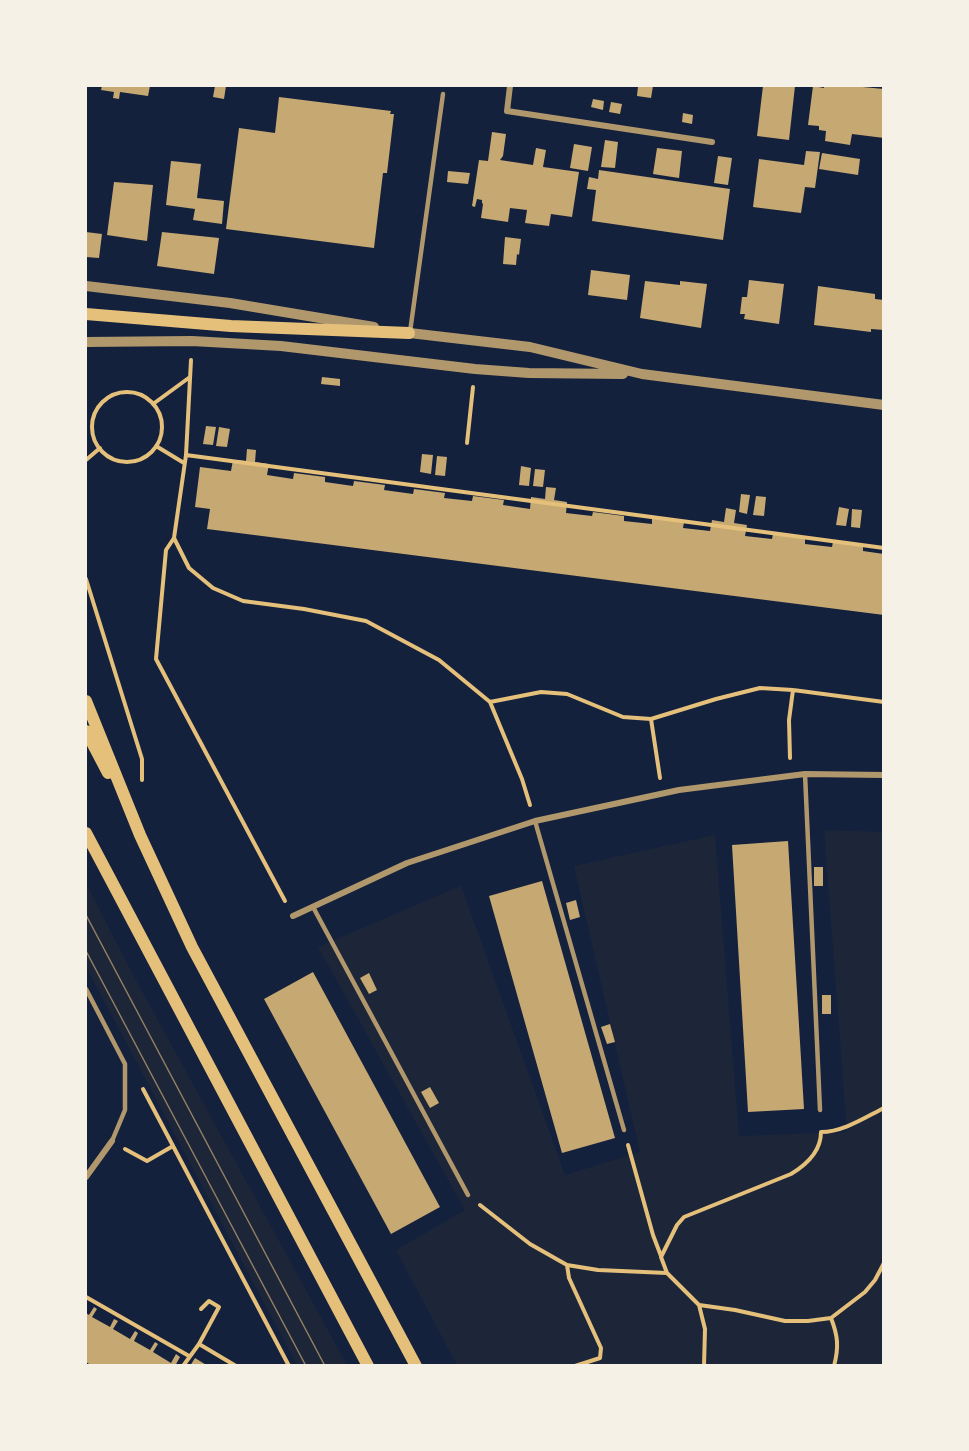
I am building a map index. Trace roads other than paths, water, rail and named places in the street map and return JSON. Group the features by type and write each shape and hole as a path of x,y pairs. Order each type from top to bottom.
{"main road":[{"path":"86,314 231,326 410,333"},
{"path":"86,701 140,835"},
{"path":"86,731 140,835 192,947 416,1365"},
{"path":"86,833 368,1365"}],"street":[{"path":"510,86 507,111 712,142"},
{"path":"86,286 231,303 410,333 530,346 642,374 884,405"},
{"path":"86,342 192,341 281,346 475,369 529,373 642,374"},
{"path":"293,916 407,863 535,821 662,793 805,774 884,776"},
{"path":"86,1177 112,1141"}],"lane":[{"path":"410,333 443,94"},
{"path":"805,774 820,1110"},
{"path":"535,821 624,1130"},
{"path":"313,907 468,1195"},
{"path":"86,989 125,1064 125,1110 112,1141"}],"tram line":[{"path":"86,915 325,1366"},
{"path":"86,951 306,1366"}]}
